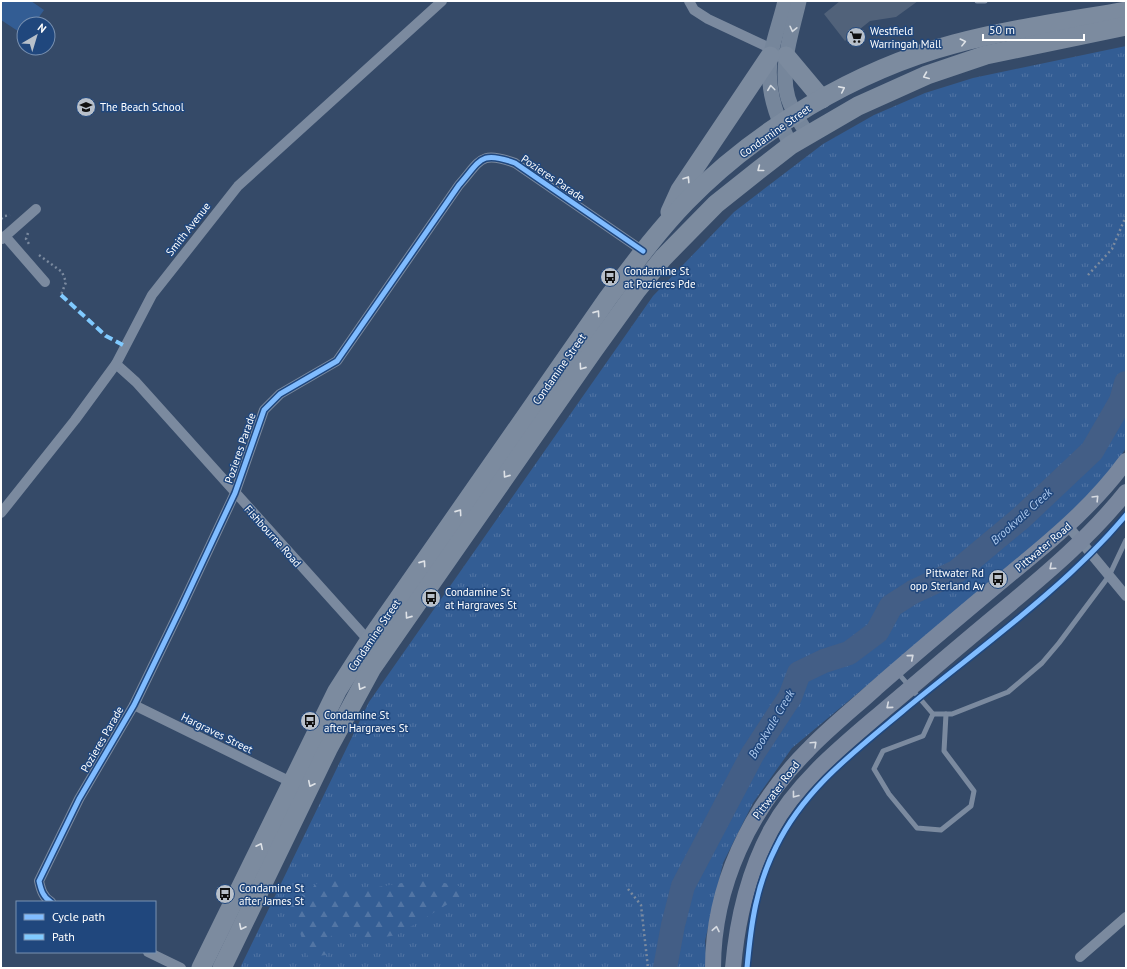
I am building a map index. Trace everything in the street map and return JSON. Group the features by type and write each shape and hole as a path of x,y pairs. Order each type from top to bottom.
{"highway":[{"name":"Condamine Street","path":"201,968 337,691 368,641 608,298 643,251 664,226 710,180 780,125 822,99 886,68 953,45 1021,30 1126,11"},
{"name":"Condamine Street","path":"222,968 328,749 349,708 382,654 593,351 663,258 716,204 791,145 858,106 962,62 1011,48 1126,26"},
{"path":"664,226 680,190 776,54 822,99"},
{"name":"Fishbourne Road","path":"368,641 382,654"}],"main road":[{"name":"Pittwater Road","path":"713,968 714,938 723,895 734,859 745,834 763,804 807,751 896,670 1068,526 1098,496 1126,461"},
{"name":"Pittwater Road","path":"733,968 741,910 750,878 761,850 777,820 805,783 826,761 1081,542 1126,492"}],"street":[{"name":"Smith Avenue","path":"1,513 75,420 116,364 152,295 238,186 442,1"},
{"path":"690,1 694,10 708,19 776,54"},
{"path":"785,1 770,85 780,125 791,145"},
{"path":"799,1 776,54 787,89 788,98 795,115 808,135"},
{"name":"Pozieres Parade","path":"49,901 41,890 39,881 47,861 79,800 134,705 235,493 264,410 280,394 337,361 459,185 481,159 496,156 515,163 643,251"},
{"path":"36,209 3,238 45,282"},
{"name":"Fishbourne Road","path":"116,364 136,382 368,641"},
{"path":"1068,526 1126,596"},
{"name":"Hargraves Street","path":"134,705 291,782"},
{"path":"1080,957 1126,917"},
{"path":"150,953 181,968"}],"lane":[{"path":"976,1 985,1"},
{"path":"896,670 933,714 952,714 1008,692 1042,663 1060,643 1108,576 1126,540"},
{"path":"933,714 923,736 884,751 874,769 889,794 917,828 941,830 971,806 974,791 944,751 946,714"}],"path":[{"path":"1,219 10,215"},
{"path":"1088,276 1112,249 1126,216"},
{"path":"28,233 26,239 34,250 62,272 66,282 61,295"},
{"path":"628,889 641,904 648,968"}],"green space":[{"path":"1,1 31,1 44,10 40,16 16,16 16,30 1,20"},
{"path":"1126,46 1126,448 1115,465 1068,518 792,748 753,803 723,863 705,941 707,968 240,968 369,702 653,296 734,212 823,144 874,115 925,93 973,78"},
{"path":"325,877 361,890 425,879 459,886 461,896 397,935 366,940 348,924 330,937 326,955 308,957 291,905"}],"building":[{"path":"840,1 918,1 896,17 870,21 845,41 824,14"}],"waterway":[{"name":"Brookvale Creek","path":"665,968 673,925 683,886 752,755 790,697 799,673 824,661 849,653 877,632 891,606 913,592 956,572 1021,518 1092,451 1121,401 1126,383"}],"marked path":[{"path":"61,295 106,336 125,346"}],"cycle path":[{"path":"50,901 43,893 39,881 79,799 134,705 182,606 235,493 264,410 280,394 337,361 459,185 477,164 482,160 495,157 515,163 643,251"},
{"path":"747,968 750,936 759,891 769,862 788,826 816,789 849,756 1047,594 1075,569 1126,515"}],"place":[{"name":"Westfield Warringah Mall","path":"856,37"},
{"name":"The Beach School","path":"86,107"},
{"name":"Condamine St at Pozieres Pde","path":"610,277"},
{"name":"Pittwater Rd opp Sterland Av","path":"998,579"},
{"name":"Condamine St at Hargraves St","path":"431,598"},
{"name":"Condamine St after Hargraves St","path":"310,721"},
{"name":"Condamine St after James St","path":"225,894"}]}
